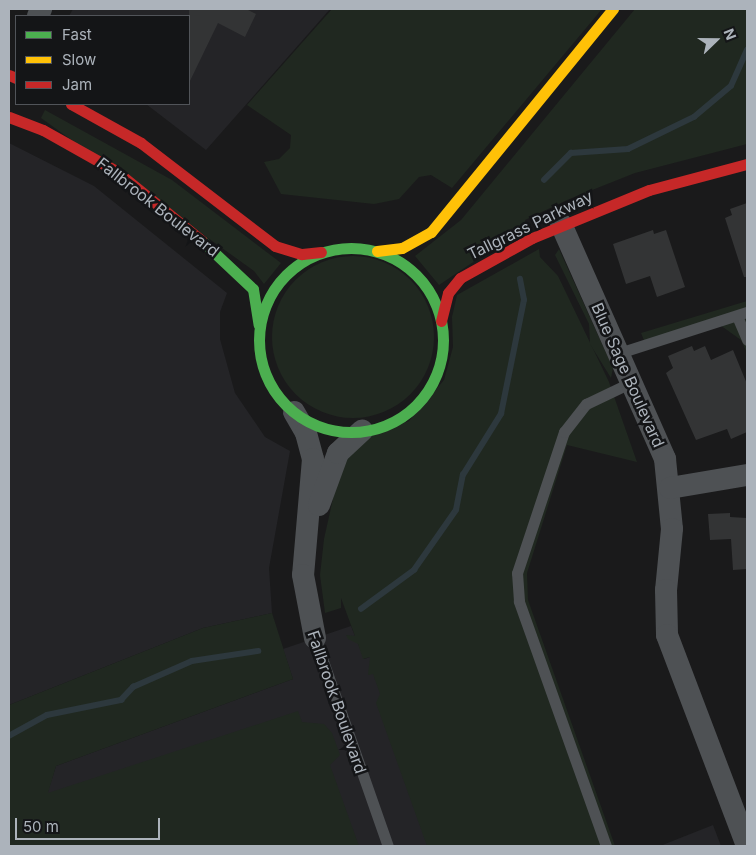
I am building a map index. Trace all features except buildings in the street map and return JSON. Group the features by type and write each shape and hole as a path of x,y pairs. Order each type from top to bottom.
{"street":[{"path":"73,105 140,143 275,246 302,254 325,251 377,252 402,248 431,232 613,9"},
{"name":"Fallbrook Boulevard","path":"9,117 50,134 116,171 225,259 253,289 265,371 294,412 306,433 313,459 304,554 306,606 315,638"},
{"name":"Tallgrass Parkway","path":"362,431 394,421 420,400 437,371 441,321 448,292 460,278 561,224 649,190 747,164"},
{"name":"Blue Sage Boulevard","path":"561,224 656,434 670,488 667,635 743,843"},
{"path":"259,337 266,305 278,284 296,266 325,251"},
{"path":"377,252 418,277 441,321"},
{"path":"294,412 326,428 362,431"},
{"name":"Fallbrook Boulevard","path":"304,554 332,465 346,443 362,431"},
{"path":"670,488 747,475"}],"lane":[{"path":"619,353 742,314 747,340"},
{"path":"606,846 519,601 517,579 564,432 586,404 632,382"},
{"name":"Fallbrook Boulevard","path":"315,638 388,846"}],"shaded area":[{"path":"73,9 330,9 206,150 147,105 190,105 190,15 70,15"},
{"path":"332,9 602,9 452,188 431,175 419,177 399,199 374,204 281,194 264,162 279,159 290,148 291,135 247,105"},
{"path":"635,9 747,9 747,144 635,173 567,200 525,220 527,226 439,285 415,256 461,220"},
{"path":"45,110 172,180 281,263 264,284 254,271 41,118"},
{"path":"9,143 94,186 227,293 220,312 220,339 235,393 265,437 290,451 269,568 272,613 203,628 9,705"},
{"path":"539,249 540,257 558,276 609,382 637,462 567,445 527,573 528,600 615,846 427,846 376,703 380,694 373,674 368,675 370,657 363,659 358,644 348,639 346,635 355,636 341,598 341,608 325,613 320,575 324,539 340,467 366,437 409,421 444,380 453,347 452,317 457,295"},
{"path":"559,249 613,368 611,378 590,344 589,324 555,255"},
{"path":"353,256 369,258 384,263 398,270 410,280 420,292 427,306 432,321 434,337 432,353 427,368 420,382 410,394 398,404 384,411 369,416 353,418 337,416 322,411 308,404 296,394 286,382 279,368 274,353 272,337 274,321 279,306 286,292 296,280 308,270 322,263 337,258"},
{"path":"747,301 747,353 741,340 720,325 647,348 641,333"},
{"path":"513,608 599,846 31,846 56,766 293,679 283,649 351,626 364,659"},
{"path":"272,613 293,679 56,766 48,793 298,711 302,722 324,724 332,733 340,755 330,765 359,846 9,846 9,705 203,628"},
{"path":"713,825 721,846 661,846 665,844"}],"waterway":[{"path":"544,180 571,153 628,149 694,117 731,86 747,50"},
{"path":"361,609 414,570 456,510 463,475 501,414 524,300 520,279"},
{"path":"9,736 47,715 121,700 133,687 192,661 258,651"}],"traffic: fast":[{"path":"202,241 253,289 259,325"},
{"path":"351,248 369,250 386,255 416,275 436,305 441,322 443,340 441,358 436,375 416,405 386,425 369,430 351,432 333,430 316,425 286,405 266,375 261,358 259,340 261,322 266,305 286,275 316,255 333,250 351,248"}],"traffic: slow":[{"path":"377,251 402,248 431,232 613,9"}],"traffic: jam":[{"path":"9,75 15,78"},
{"path":"73,105 141,143 275,246 302,254 321,252"},
{"path":"9,117 43,130 116,171 202,241"},
{"path":"441,321 448,293 460,278 532,238 649,190 747,164"}]}
